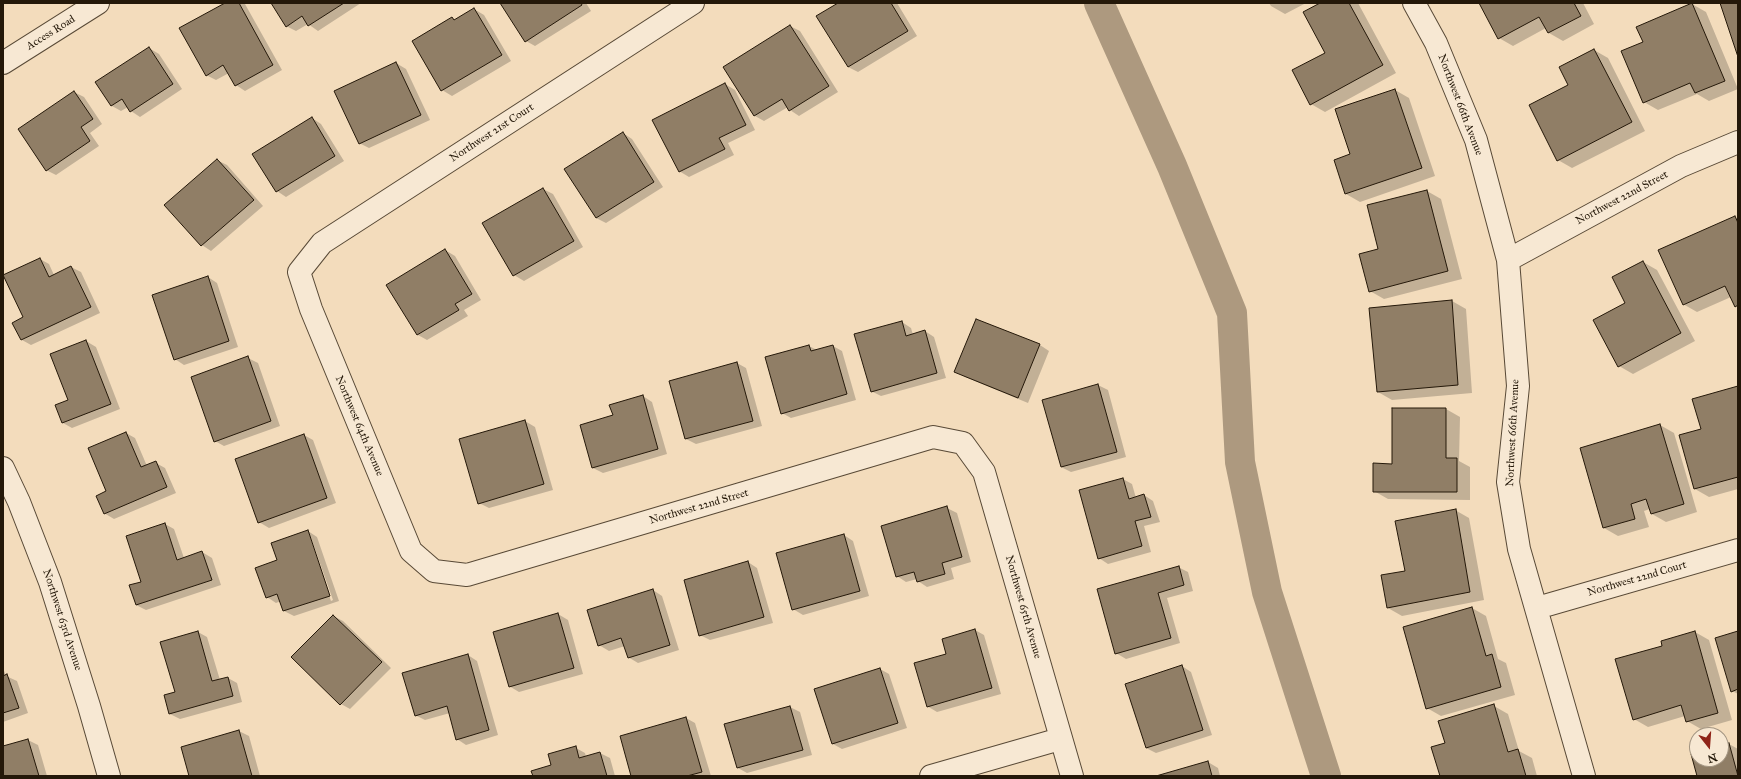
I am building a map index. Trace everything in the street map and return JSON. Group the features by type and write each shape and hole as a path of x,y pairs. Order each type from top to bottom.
{"street":[{"name":"Access Road","path":"3,63 98,3"},
{"name":"Northwest 21st Court","path":"299,272 322,243 693,3"},
{"name":"Northwest 66th Avenue","path":"1414,3 1436,42 1476,140 1508,260 1518,386 1508,482 1519,549 1584,776"},
{"name":"Northwest 22nd Street","path":"1508,260 1681,166 1738,142"},
{"name":"Northwest 64th Avenue","path":"299,272 311,309 411,552 434,571"},
{"name":"Northwest 22nd Street","path":"434,571 467,575 932,437 963,442"},
{"name":"Northwest 65th Avenue","path":"963,442 984,472 1072,776"},
{"name":"Northwest 63rd Avenue","path":"3,468 19,502 50,582 109,776"},
{"name":"Northwest 22nd Court","path":"1537,608 1738,550"},
{"path":"931,776 1060,738"}],"building":[{"path":"225,3 239,3 273,65 235,86 223,65 206,76 179,28"},
{"path":"271,3 344,3 308,26 302,16 286,27"},
{"path":"500,3 581,3 582,5 525,42"},
{"path":"838,3 891,3 908,31 848,67 816,16"},
{"path":"1320,3 1349,3 1383,65 1310,105 1292,70 1325,53 1303,12"},
{"path":"1479,3 1574,3 1581,16 1548,33 1539,17 1498,39"},
{"path":"1692,3 1725,81 1695,93 1690,83 1643,103 1621,51 1643,42 1636,27"},
{"path":"1720,3 1738,3 1738,57"},
{"path":"474,8 502,55 441,91 412,41 452,17 454,20"},
{"path":"790,25 829,86 789,111 782,99 754,116 723,67"},
{"path":"149,47 173,84 130,112 122,99 111,106 95,82"},
{"path":"1594,49 1632,122 1557,161 1529,105 1568,85 1559,67"},
{"path":"396,62 421,115 359,144 334,91"},
{"path":"725,83 746,125 719,138 725,149 679,172 652,120"},
{"path":"1395,89 1422,168 1345,194 1334,160 1350,154 1335,109"},
{"path":"74,91 93,119 81,127 90,141 46,171 18,129"},
{"path":"312,117 335,156 276,192 252,154"},
{"path":"623,132 654,182 596,218 564,169"},
{"path":"217,159 254,200 201,246 164,205"},
{"path":"543,188 574,241 513,276 482,223"},
{"path":"1427,190 1448,271 1369,292 1359,254 1378,249 1367,205"},
{"path":"1735,216 1738,223 1738,305 1735,307 1725,286 1683,305 1658,250"},
{"path":"445,249 472,294 455,304 459,310 417,335 386,285"},
{"path":"40,258 49,277 71,266 91,307 21,340 12,323 23,317 3,275"},
{"path":"1643,261 1681,333 1618,367 1593,320 1625,303 1612,277"},
{"path":"208,276 229,341 174,360 152,295"},
{"path":"1452,300 1458,385 1377,392 1369,308"},
{"path":"976,319 1040,344 1018,398 954,372"},
{"path":"902,321 906,336 925,330 937,373 871,392 854,334"},
{"path":"86,340 111,404 62,423 55,405 68,400 50,354"},
{"path":"809,345 811,351 833,345 847,394 781,414 765,357"},
{"path":"248,356 271,421 214,442 191,377"},
{"path":"737,362 753,421 685,439 669,381"},
{"path":"1098,384 1117,452 1061,467 1042,400"},
{"path":"1738,386 1738,477 1694,489 1679,435 1701,429 1692,399"},
{"path":"643,395 658,449 592,468 580,425 613,415 609,405"},
{"path":"1392,408 1446,408 1446,458 1457,458 1457,492 1373,492 1373,463 1392,464"},
{"path":"525,420 544,484 478,504 459,439"},
{"path":"1660,424 1684,504 1651,514 1646,499 1631,504 1635,519 1603,528 1580,448"},
{"path":"126,432 141,467 156,461 167,487 104,514 96,496 106,491 88,448"},
{"path":"304,434 327,498 258,523 235,459"},
{"path":"1123,478 1129,499 1144,494 1151,517 1135,521 1142,546 1098,559 1079,490"},
{"path":"947,506 962,557 942,563 945,574 917,582 914,572 896,577 881,526"},
{"path":"1456,509 1470,592 1387,608 1381,575 1405,571 1395,521"},
{"path":"165,523 177,560 202,551 212,580 136,605 129,585 141,582 126,536"},
{"path":"308,530 330,596 283,611 277,594 266,598 255,568 277,560 271,543"},
{"path":"844,534 860,591 792,610 776,553"},
{"path":"748,561 764,617 699,636 684,580"},
{"path":"1179,566 1184,585 1158,593 1171,638 1115,654 1097,589"},
{"path":"653,589 670,645 628,658 621,638 598,646 587,610"},
{"path":"1472,607 1486,656 1492,654 1501,687 1426,709 1403,627"},
{"path":"558,613 574,668 509,687 493,632"},
{"path":"333,615 382,662 340,705 291,657"},
{"path":"975,629 992,688 927,707 914,663 946,654 942,639"},
{"path":"198,631 212,681 228,677 233,696 169,714 164,695 175,692 160,642"},
{"path":"1695,631 1718,713 1686,722 1681,705 1633,720 1615,659 1662,646 1661,641"},
{"path":"1738,631 1738,689 1731,692 1715,638"},
{"path":"468,654 489,730 456,740 447,706 415,716 402,673"},
{"path":"1182,665 1203,730 1146,748 1125,684"},
{"path":"880,668 898,723 832,744 814,689"},
{"path":"7,674 19,708 3,713 3,676"},
{"path":"1494,704 1508,752 1518,749 1526,776 1440,776 1431,747 1445,743 1438,721"},
{"path":"790,706 803,750 737,768 724,724"},
{"path":"686,717 702,772 687,776 631,776 620,736"},
{"path":"239,730 252,776 189,776 181,747"},
{"path":"28,739 39,776 3,776 3,746"},
{"path":"1729,743 1738,776 1697,776 1695,767 1729,767"},
{"path":"576,746 579,758 600,752 607,776 533,776 531,771 551,765 548,754"},
{"path":"1208,761 1212,776 1156,776"}],"waterway":[{"path":"1099,3 1172,166 1232,313 1240,462 1267,592 1326,776"}]}
